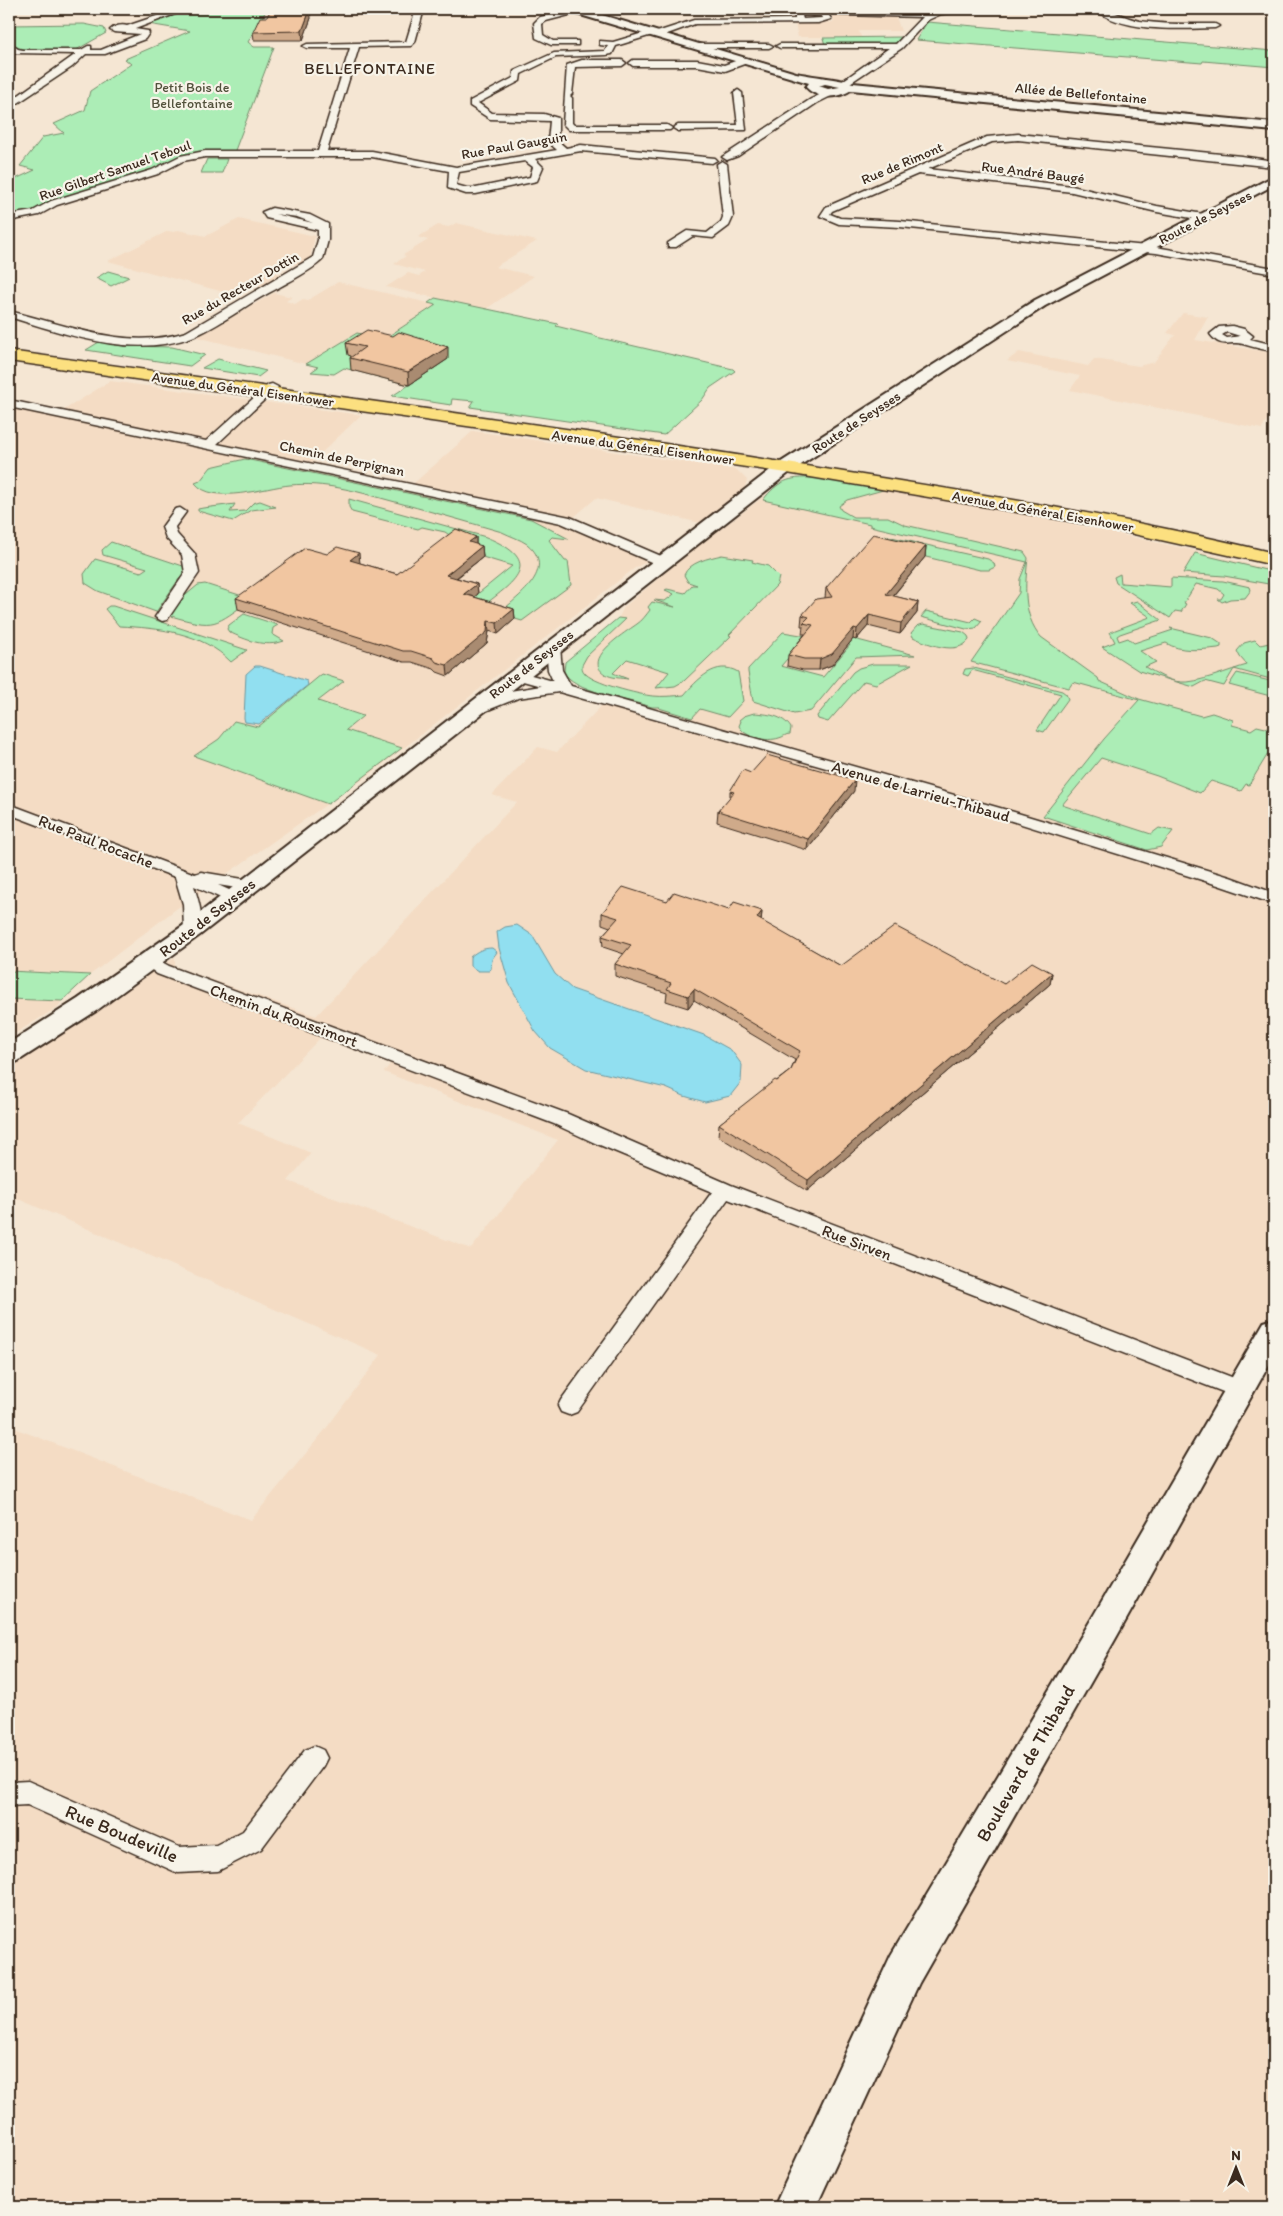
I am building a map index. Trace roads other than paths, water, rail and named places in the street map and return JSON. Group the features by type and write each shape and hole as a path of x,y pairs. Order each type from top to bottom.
{"main road":[{"name":"Allée de Bellefontaine","path":"572,10 793,76"},
{"name":"Allée de Bellefontaine","path":"829,88 885,90 1274,127"},
{"name":"Route de Seysses","path":"9,1055 67,1019 192,930 469,712 789,465 1040,302 1274,180"},
{"name":"Avenue du Général Eisenhower","path":"9,351 789,465 1122,516 1274,548"},
{"name":"Avenue du Général Eisenhower","path":"9,356 269,389"},
{"name":"Avenue du Général Eisenhower","path":"789,465 1083,517 1274,559"},
{"name":"Boulevard de Thibaud","path":"795,2207 905,1969 1104,1628 1274,1330"}],"street":[{"path":"110,36 184,9"},
{"path":"307,46 402,45 411,42 420,9"},
{"path":"672,245 691,233 709,236 725,224 728,218 724,160 829,88 859,74 899,46 920,22 929,16 967,9"},
{"path":"1098,9 1118,18 1142,23 1186,27 1215,26"},
{"name":"Allée de Bellefontaine","path":"572,10 538,22 539,36 551,43 588,43"},
{"path":"843,13 914,12 929,16"},
{"path":"125,29 122,25 131,19"},
{"path":"598,43 613,44 694,22 799,21"},
{"path":"9,45 15,51 23,52 108,50 145,33 125,29"},
{"path":"9,106 69,65 96,42"},
{"path":"563,150 553,142 555,120 544,117 490,116 473,104 517,79 517,73 554,55 606,53 613,44"},
{"path":"322,154 355,46"},
{"path":"694,46 769,46"},
{"path":"780,46 899,46"},
{"path":"633,63 700,63 725,68 744,61"},
{"path":"622,63 582,63 571,65 566,124 572,128 667,128"},
{"path":"725,68 737,85 743,128"},
{"name":"Allée de Bellefontaine","path":"793,76 829,88"},
{"path":"678,128 743,128 767,132"},
{"name":"Rue de Rimont","path":"1274,164 1241,159 1007,137 990,139 825,213 825,216 838,221 900,224 1104,245 1137,252 1274,271"},
{"name":"Rue Paul Gauguin","path":"322,154 382,155 456,170 563,150 593,148 724,160"},
{"name":"Rue Gilbert Samuel Teboul","path":"9,218 36,213 54,203 155,172 187,157 205,154 322,154"},
{"path":"456,170 453,172 451,186 466,191 476,191 530,181 534,179 538,167 536,163 525,157"},
{"name":"Rue André Baugé","path":"918,171 1072,189 1157,210 1203,217"},
{"path":"275,210 318,220 324,226 323,234 314,225 266,214 275,210"},
{"name":"Rue du Recteur Dottin","path":"9,314 120,341 153,343 172,341 190,334 315,263 320,255 323,234"},
{"path":"1243,340 1255,345 1274,348"},
{"path":"208,446 269,389"},
{"name":"Chemin de Perpignan","path":"9,404 565,520 663,562"},
{"path":"162,617 192,573 188,554 170,535 168,527 180,512"},
{"path":"553,647 554,670 556,676 566,689"},
{"name":"Avenue de Larrieu-Thibaud","path":"517,675 1017,818 1224,881 1274,899"},
{"name":"Route de Seysses","path":"469,712 515,694 534,690 566,689"},
{"name":"Rue Paul Rocache","path":"9,809 182,874 240,891"},
{"path":"182,874 192,904 192,930"},
{"name":"Chemin du Roussimort","path":"149,961 163,970 421,1067 445,1086 490,1104 532,1119 547,1122 561,1119 593,1136 694,1175 724,1190"},
{"path":"569,1406 724,1190"},
{"name":"Rue Sirven","path":"724,1190 1239,1389"},
{"name":"Rue Boudeville","path":"9,1794 28,1793 178,1860 218,1858 252,1840 314,1758"}],"water":[{"path":"255,666 307,681 308,685 259,724 245,722 244,718 246,674"},
{"path":"517,925 532,935 555,974 572,989 704,1035 731,1050 742,1065 741,1082 730,1096 705,1102 666,1088 586,1069 550,1048 535,1031 509,983 499,948 497,932 505,927"},
{"path":"492,948 497,952 492,959 489,971 478,971 470,966 470,957 480,950"}],"district":[{"name":"BELLEFONTAINE","path":"370,68"}],"park label":[{"name":"Petit Bois de Bellefontaine","path":"192,95"}]}
